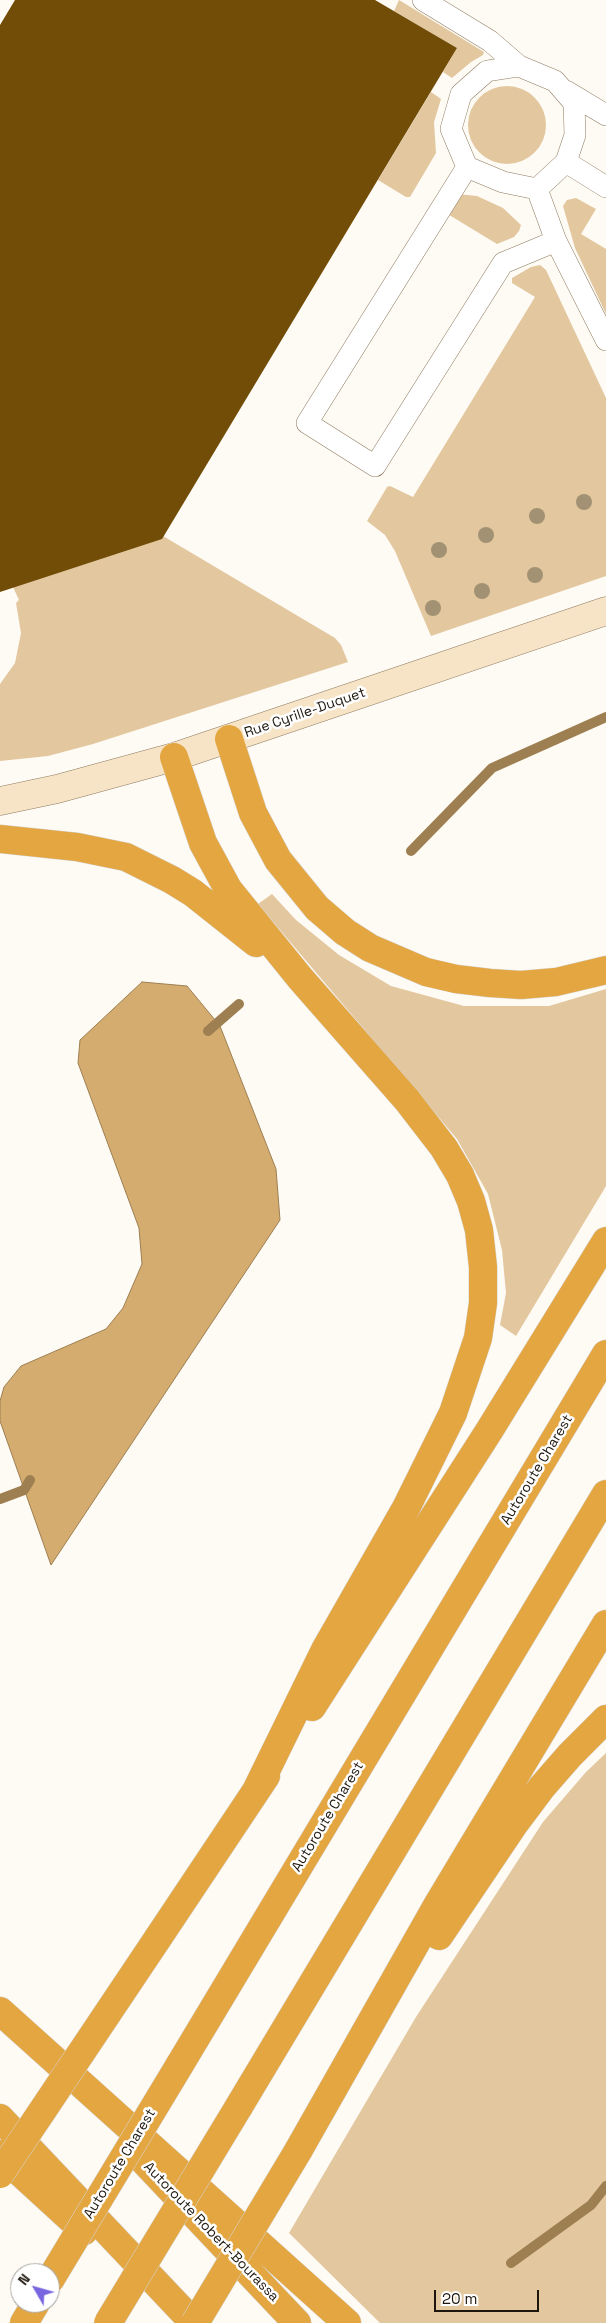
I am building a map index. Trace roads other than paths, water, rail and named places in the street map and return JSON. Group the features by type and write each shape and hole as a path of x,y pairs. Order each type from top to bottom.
{"highway":[{"path":"229,739 236,766 253,812 278,860 317,908 345,932 370,948 426,972 456,979 490,983 521,985 556,982 606,970"},
{"path":"174,757 192,816 204,844 228,889 300,978 425,1122 460,1175 471,1201 479,1230 483,1267 483,1303 478,1338 453,1413 406,1508 324,1650 256,1791"},
{"path":"0,839 103,851 149,867 194,894 300,978"},
{"path":"0,2174 344,1661 606,1241"},
{"name":"Autoroute Charest","path":"60,2263 606,1354"},
{"path":"108,2323 606,1494"},
{"path":"0,2118 195,2323 298,2151 438,1904 606,1624"},
{"path":"298,2151 515,1823 570,1755 606,1719"},
{"path":"0,2011 347,2323"},
{"name":"Autoroute Robert-Bourassa","path":"0,2011 297,2323"},
{"path":"0,2154 185,2323"}],"street":[{"name":"Rue Cyrille-Duquet","path":"0,801 57,789 174,757 606,611"}],"lane":[{"path":"423,0 490,41 519,66 555,81 574,103 575,135 566,162 537,189"},
{"path":"519,66 487,71 461,94 451,129 467,167 502,182 537,189"},
{"path":"560,87 606,115"},
{"path":"566,162 606,187"},
{"path":"467,167 308,423 375,466 503,263 556,241"},
{"path":"537,189 556,241 606,340"}],"waterway":[{"path":"411,851 492,768 606,717"},
{"path":"208,1031 239,1004"},
{"path":"0,1499 24,1490 30,1480"},
{"path":"511,2263 591,2205 606,2186"}]}
